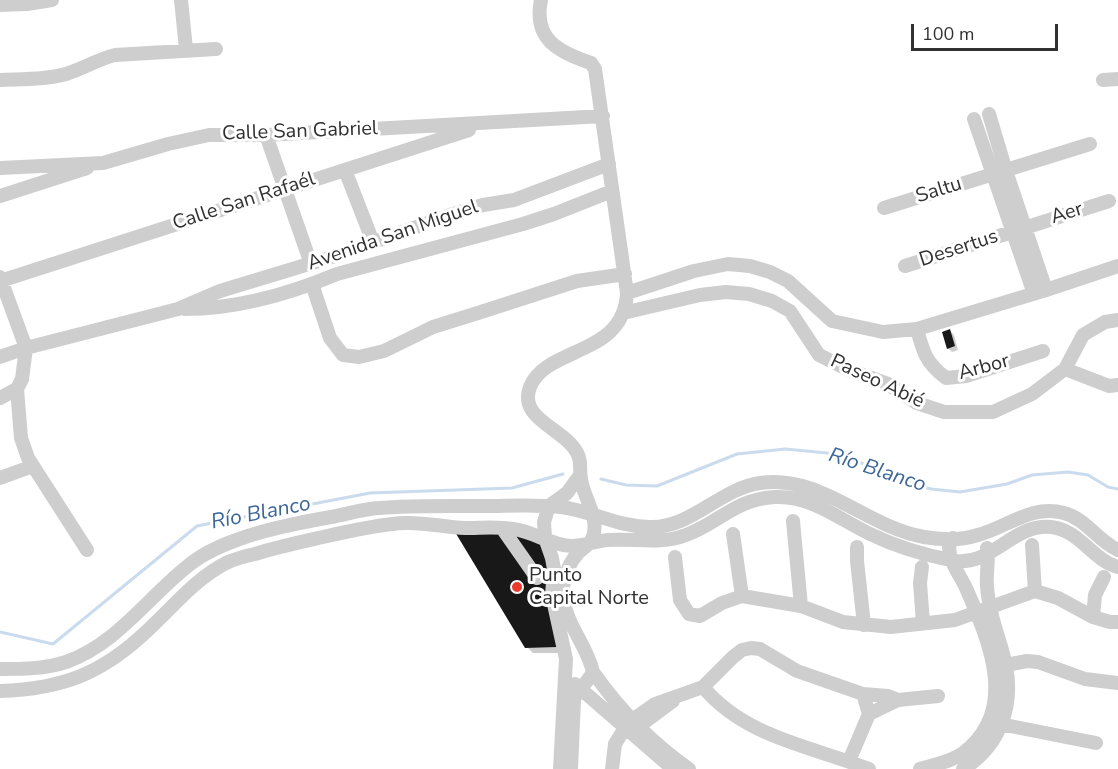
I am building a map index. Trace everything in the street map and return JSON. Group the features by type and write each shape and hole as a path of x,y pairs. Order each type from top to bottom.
{"street":[{"path":"0,5 52,0"},
{"path":"181,0 186,50"},
{"path":"541,0 539,10 541,26 550,43 560,51 591,63 595,69 627,293 623,313 609,333 597,342 550,366 530,386 529,401 537,418 571,442 580,460 580,476 593,515 595,528 591,542 577,554 566,576 563,591 567,615 593,672 632,726 673,769"},
{"path":"0,80 46,78 67,74 115,55 216,49"},
{"path":"1103,80 1118,78"},
{"path":"989,114 1000,173"},
{"name":"Calle San Gabriel","path":"0,168 103,163 209,135 266,135 603,116"},
{"path":"974,119 1000,173 1040,292"},
{"name":"Calle San Rafaél","path":"0,279 488,124"},
{"path":"266,135 311,264"},
{"name":"Saltu","path":"884,208 1090,144"},
{"path":"0,196 103,163"},
{"name":"Avenida San Miguel","path":"0,357 26,348 178,309 220,291 311,264 483,205 514,200 609,164"},
{"path":"345,170 373,242"},
{"name":"Avenida San Miguel","path":"178,309 207,309 239,305 312,284 337,274 523,224 612,191"},
{"path":"514,200 523,224"},
{"name":"Aer","path":"1019,229 1109,201"},
{"path":"410,229 418,252"},
{"name":"Desertus","path":"906,266 1019,229"},
{"path":"332,257 337,274"},
{"name":"Paseo Abié","path":"627,293 671,278 728,264 750,266 788,281 832,321 883,332 917,329 1118,266"},
{"path":"694,272 700,295"},
{"path":"312,284 330,338 343,355 359,357 384,351 433,327 566,285 625,274"},
{"path":"265,278 272,296"},
{"path":"0,279 26,348 22,379 16,389 0,398"},
{"path":"623,313 683,297 726,292 749,294 772,301 790,311 806,295"},
{"name":"Paseo Abié","path":"790,311 819,356 886,383 917,403 944,412 993,412 1032,394 1065,369"},
{"path":"1118,320 1105,322 1083,335 1065,369 1109,386 1118,385"},
{"name":"Arbor","path":"917,329 924,355 933,368 946,378 966,376 1043,351"},
{"path":"16,389 21,438 33,466 87,550"},
{"path":"0,478 33,466"},
{"path":"560,769 566,659 552,594 553,563 545,538 543,522 549,506 567,493 580,476"},
{"path":"0,669 32,669 65,663 92,650 132,618 191,563 221,545 293,524 374,508 549,506 572,508 614,523 653,528 675,524 737,489 759,483 785,482 810,488 898,531 923,537 953,538 979,535 1024,515 1052,511 1075,517 1094,530 1104,542 1118,550"},
{"path":"0,691 33,690 69,682 102,666 145,633 202,578 228,562 259,552 360,529 402,523 501,528 523,531 572,546 591,542 673,538 688,535 745,502 787,497 806,501 894,544 951,561 971,561 988,555 1019,533 1032,528 1051,527 1074,535 1104,562 1118,567"},
{"path":"793,521 801,606"},
{"path":"501,528 537,578"},
{"path":"254,534 259,552"},
{"path":"733,534 742,596"},
{"path":"963,769 984,754 1007,698 1006,665 990,607 987,577 988,555 986,544 979,535"},
{"path":"920,769 945,762 963,753 996,723 996,681 982,627 965,586 951,561 949,546 953,538"},
{"path":"1032,545 1035,591"},
{"path":"857,547 856,561 864,625"},
{"path":"675,557 680,600 689,614 700,616 722,603 742,596 801,606 843,622 891,627 955,620 1035,591 1058,598 1093,617 1118,622"},
{"path":"922,567 920,583 923,623"},
{"path":"965,586 987,577"},
{"path":"1093,617 1095,595 1104,577"},
{"path":"132,618 145,633"},
{"path":"612,769 615,744 632,726 667,706 680,695 703,687 733,657 742,650 750,648 760,649 798,671 863,694 888,696 898,700"},
{"path":"566,659 578,654 587,656"},
{"path":"1006,665 1027,661 1038,662 1085,679 1118,683"},
{"path":"571,769 573,711 576,695 593,672"},
{"path":"565,677 581,688 595,703 632,726 688,769"},
{"path":"703,687 716,702 742,721 782,741 869,769"},
{"path":"573,711 583,705 595,703 609,694"},
{"path":"849,761 869,714 863,694"},
{"path":"869,714 898,700 938,696"},
{"path":"996,723 1096,743"}],"building":[{"path":"950,329 955,346 947,349 942,332"},
{"name":"Punto Capital Norte","path":"455,532 517,534 542,544 546,552 557,647 525,648"}],"waterway":[{"name":"Río Blanco","path":"601,479 626,485 657,486 737,454 785,449 827,453 859,462 909,483 931,489 960,492 1007,484 1032,475 1068,472 1088,475 1108,487 1118,489"},
{"name":"Río Blanco","path":"0,632 53,644 197,526 370,493 512,488 563,474"}],"place":[{"name":"Punto Capital Norte","path":"517,587"}]}
